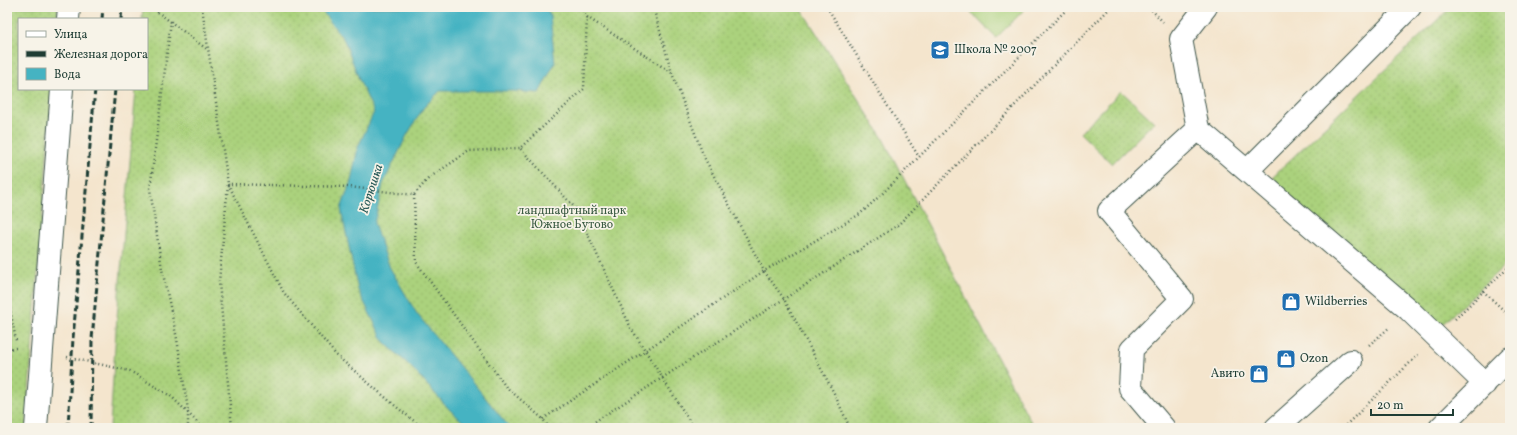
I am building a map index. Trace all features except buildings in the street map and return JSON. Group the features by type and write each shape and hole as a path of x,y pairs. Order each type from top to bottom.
{"street":[{"path":"68,18 69,7"},
{"path":"1206,7 1181,39 1198,129 1409,310 1485,384"},
{"path":"1248,171 1410,7"},
{"path":"36,428 62,90"},
{"path":"1164,428 1130,388 1132,349 1182,299 1109,211 1198,129"},
{"path":"1440,428 1510,358"},
{"path":"1276,428 1351,362"}],"path":[{"path":"151,7 209,50"},
{"path":"202,7 228,184 219,282 232,428"},
{"path":"581,7 587,17 672,73"},
{"path":"653,7 672,73 704,157 764,271 784,299 834,393 850,428"},
{"path":"827,7 919,157"},
{"path":"543,419 764,271 860,214 1069,7"},
{"path":"585,428 898,225 1111,7"},
{"path":"549,428 543,419 506,388 416,262 414,195 429,178 469,151 520,148 584,89 587,17"},
{"path":"171,21 150,189 162,269 177,339 188,413 188,428"},
{"path":"520,148 576,209 631,328 694,428"},
{"path":"228,184 349,186 414,195"},
{"path":"228,184 284,293 337,356 423,428"},
{"path":"1483,291 1510,316"},
{"path":"1351,362 1409,310"},
{"path":"7,349 17,348"},
{"path":"42,352 130,371 172,397 203,428"}],"green space":[{"path":"7,7 58,7 57,18 18,18 18,90 52,90 26,428 7,428"},
{"name":"ландшафтный парк Южное Бутово","path":"143,7 800,7 882,137 1034,428 110,428 116,330 136,90 148,90 148,18 142,18"},
{"path":"966,7 1027,7 996,38"},
{"path":"1451,7 1510,7 1510,260 1428,338 1272,177"},
{"path":"1121,91 1154,122 1112,164 1080,133"}],"water":[{"name":"Корюшка","path":"319,7 546,7 550,16 555,63 539,93 513,91 440,91 424,107 407,135 383,184 374,224 390,268 417,314 510,428 470,428 450,410 410,366 384,342 358,290 341,209 351,181 358,147 374,112 361,84 344,40"}],"railway":[{"path":"102,18 103,7"},
{"path":"121,18 122,7"},
{"path":"68,428 73,338 95,90"},
{"path":"91,428 92,339 115,90"}],"place":[{"name":"Школа № 2007","path":"940,50"},
{"name":"Wildberries","path":"1291,302"},
{"name":"Ozon","path":"1286,359"},
{"name":"Авито","path":"1259,374"}]}
